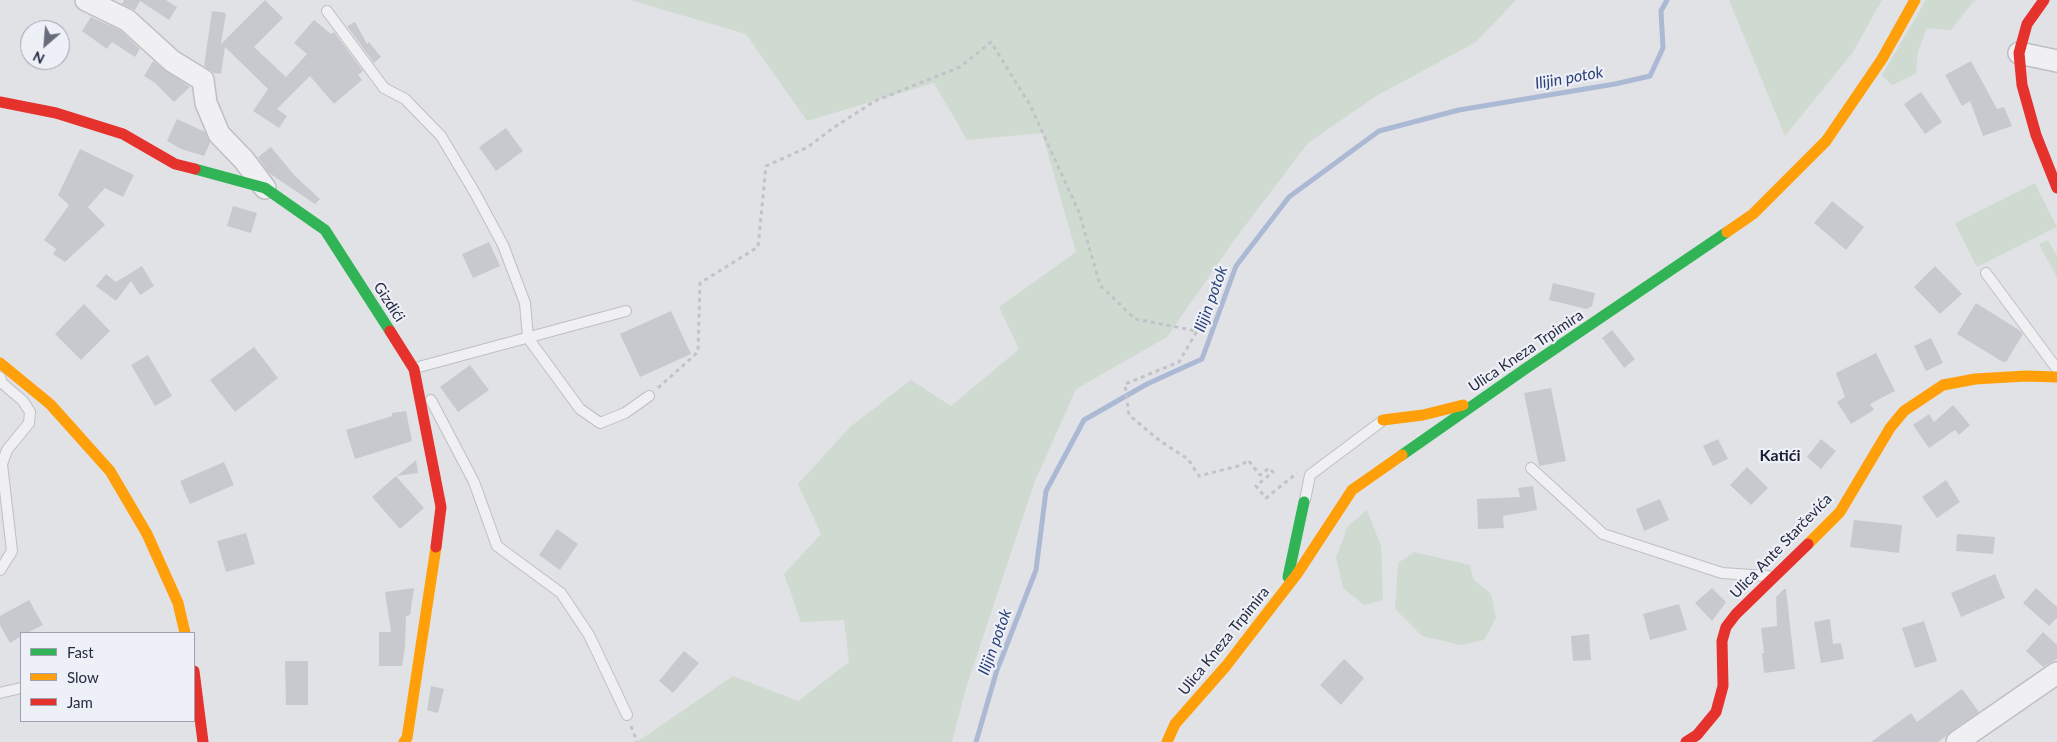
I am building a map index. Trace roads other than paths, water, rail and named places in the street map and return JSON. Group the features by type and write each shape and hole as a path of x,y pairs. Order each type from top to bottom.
{"street":[{"path":"86,0 127,20 172,61 203,80 206,103 219,134 244,160 265,188"},
{"name":"Ulica Kneza Trpimira","path":"1167,742 1175,724 1226,666 1285,590 1352,490 1753,214 1826,141 1882,60 1915,0"},
{"path":"2044,0 2026,24 2019,53 2022,85 2036,135 2057,188"},
{"path":"2019,53 2057,61"},
{"name":"Gizdići","path":"0,102 56,113 123,134 175,164 265,188 325,230 414,369 441,507 407,738 404,742"},
{"path":"0,363 50,404 110,470 147,534 178,604 185,632"},
{"name":"Ulica Ante Starčevića","path":"1686,742 1697,735 1716,712 1724,686 1722,641 1726,627 1736,614 1840,512 1890,428 1904,411 1942,385 1975,379 2026,376 2057,377"},
{"path":"1383,420 1423,415 1481,400"},
{"path":"1285,590 1304,502"},
{"path":"1957,742 2057,673"},
{"path":"195,679 203,742"}],"lane":[{"path":"327,11 384,88 406,99 440,136 475,193 503,245 525,303 528,338 580,409 600,423 625,413 649,396"},
{"path":"1986,273 2057,369"},
{"path":"626,311 414,369 474,482 497,546 561,593 589,636 627,715"},
{"path":"0,377 2,384 23,400 30,412 29,423 7,450 2,464 12,551 0,570"},
{"path":"1304,502 1310,475 1383,420"},
{"path":"1531,468 1603,534 1722,573 1774,576"},
{"path":"0,693 20,688"}],"waterway":[{"name":"Ilijin potok","path":"976,742 997,670 1036,570 1046,491 1084,420 1147,384 1202,359 1236,266 1289,197 1379,131 1459,110 1615,84 1650,76 1663,48 1661,11 1667,0"}],"district":[{"name":"Katići","path":"1780,456"}]}
